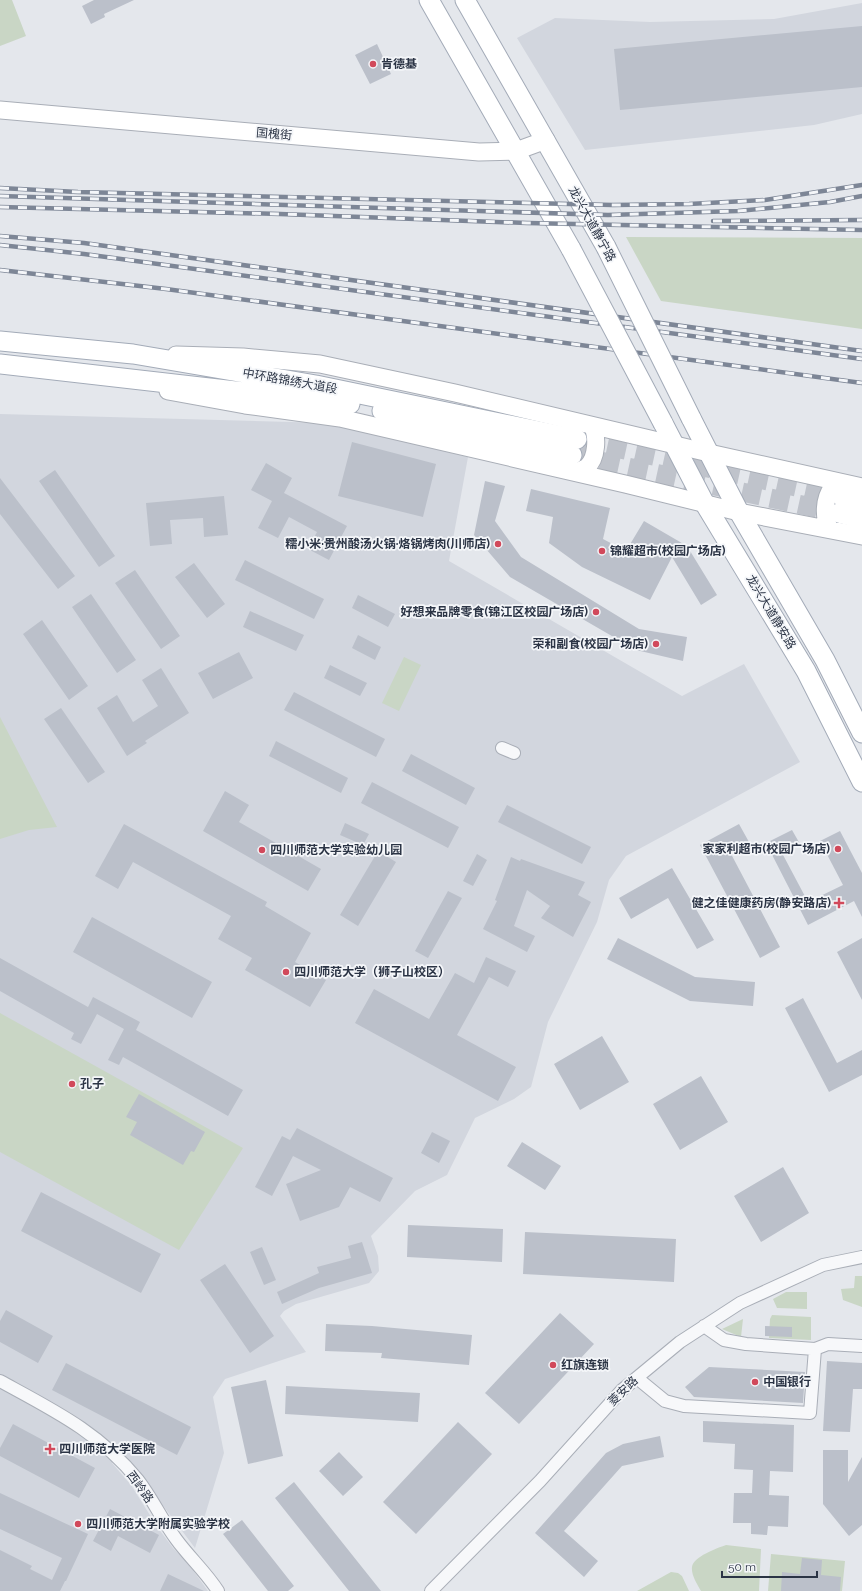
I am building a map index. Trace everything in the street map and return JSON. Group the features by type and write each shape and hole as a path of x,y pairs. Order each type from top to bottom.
{"main road":[{"path":"430,0 571,249 676,445"},
{"name":"龙兴大道静宁路","path":"465,0 606,247 709,453"},
{"name":"国槐街","path":"0,110 479,152 516,151 546,140"},
{"name":"中环路锦绣大道段","path":"0,341 133,354 316,385 575,456"},
{"path":"133,354 243,357 320,364 455,393 709,453 838,505 862,519"},
{"name":"中环路锦绣大道段","path":"0,364 48,368 342,402 575,456"},
{"path":"575,456 587,467 594,452 596,438 592,426"},
{"name":"龙兴大道静安路","path":"676,445 705,504 806,671 862,782"},
{"name":"龙兴大道静安路","path":"709,453 739,512 825,660 862,732"},
{"path":"575,456 705,504 739,512 862,502"},
{"path":"838,505 862,487"},
{"path":"838,505 862,536"}],"street":[{"path":"502,748 514,753"},
{"name":"菱安路","path":"430,1591 540,1481 622,1390 680,1342 740,1303 823,1265 862,1257"},
{"path":"704,1326 724,1340 746,1344 815,1349 828,1344 862,1346"},
{"path":"637,1378 665,1401 684,1406 810,1413 815,1349"},
{"name":"西岭路","path":"0,1381 51,1409 85,1430 115,1455 138,1481 176,1540 210,1578 218,1591"}],"shaded area":[{"path":"862,3 862,114 814,125 585,150 517,38 555,18 650,22 774,19"},
{"name":"四川师范大学（狮子山校区）","path":"0,414 328,423 468,457 449,561 682,696 744,664 800,762 626,856 609,880 597,922 548,1022 531,1087 514,1099 475,1118 447,1175 415,1191 371,1236 378,1256 379,1271 369,1283 296,1304 284,1311 280,1316 306,1352 225,1379 213,1397 224,1453 195,1548 120,1449 112,1463 131,1485 158,1528 173,1548 187,1562 208,1591 0,1591"}],"green space":[{"path":"0,0 12,0 26,36 0,46"},
{"path":"626,237 862,238 862,329 661,301"},
{"path":"404,657 421,665 399,711 382,703"},
{"path":"0,717 57,827 29,830 0,839"},
{"path":"0,1013 243,1148 179,1250 0,1152"},
{"path":"855,1276 862,1276 862,1307 843,1300 841,1289 854,1288"},
{"path":"786,1292 807,1292 807,1309 777,1308 773,1299"},
{"path":"772,1315 811,1317 811,1340 769,1338 770,1319"},
{"path":"743,1319 741,1337 722,1329"},
{"path":"726,1545 761,1549 759,1591 701,1591 692,1573 693,1563 706,1553"},
{"path":"771,1554 845,1561 842,1591 768,1591"},
{"path":"671,1572 678,1573 682,1576 689,1591 637,1591"}],"building":[{"path":"94,0 134,0 104,14 105,17 91,24 82,6"},
{"path":"862,26 862,87 620,110 614,49"},
{"name":"肯德基","path":"377,44 391,74 370,84 355,55"},
{"path":"352,442 436,464 423,517 338,496"},
{"path":"266,463 292,478 284,493 347,526 329,560 308,549 317,532 289,517 278,538 258,528 272,501 251,490"},
{"path":"55,470 115,556 99,567 39,481"},
{"path":"0,478 75,576 58,589 0,514"},
{"path":"485,481 505,486 495,521 521,557 639,629 687,637 683,661 636,650 510,577 474,535"},
{"path":"531,489 610,508 603,539 626,551 644,521 687,546 717,595 701,605 672,557 650,600 582,567 549,543 553,517 526,511"},
{"path":"224,496 228,535 204,537 203,518 170,520 172,544 150,546 146,503"},
{"path":"245,560 324,599 314,619 235,580"},
{"path":"194,563 225,604 207,618 175,577"},
{"path":"135,570 180,636 161,649 115,583"},
{"path":"91,594 136,660 117,673 72,607"},
{"path":"358,595 395,614 388,627 352,608"},
{"path":"250,611 304,635 296,651 243,627"},
{"path":"42,620 88,686 69,700 23,634"},
{"path":"358,635 381,647 375,660 352,648"},
{"path":"239,652 253,678 213,699 198,673"},
{"path":"330,665 367,683 360,696 324,678"},
{"path":"161,668 189,713 145,741 147,743 127,756 97,708 117,695 133,722 158,706 142,680"},
{"path":"294,692 385,739 376,757 284,710"},
{"path":"61,708 105,772 88,783 44,719"},
{"path":"276,741 348,778 341,793 269,756"},
{"path":"411,754 475,788 466,805 402,771"},
{"path":"372,782 459,827 448,848 361,803"},
{"name":"四川师范大学实验幼儿园","path":"225,791 249,805 239,822 321,869 308,891 203,831"},
{"path":"507,805 591,847 582,864 498,822"},
{"path":"345,823 369,834 363,845 340,835"},
{"path":"124,824 267,902 265,906 311,933 295,962 326,980 310,1007 245,970 252,958 218,939 231,916 133,862 118,889 95,876"},
{"path":"739,824 749,842 730,852 780,947 760,958 700,845"},
{"path":"792,830 800,844 782,853 808,902 843,885 820,841 840,831 862,873 862,917 854,901 808,925 766,843"},
{"path":"378,851 396,862 358,926 340,915"},
{"path":"477,854 487,860 473,886 463,881"},
{"path":"511,857 520,861 521,859 585,882 578,895 591,902 573,937 541,918 550,906 527,890 514,926 535,936 527,952 483,929 497,901 495,900"},
{"path":"672,868 714,940 697,949 668,898 631,919 619,898"},
{"path":"448,891 462,898 428,958 415,951"},
{"path":"92,917 212,982 192,1018 73,952"},
{"path":"618,938 695,977 755,982 753,1006 690,1001 607,959"},
{"path":"862,938 862,1000 837,952"},
{"path":"486,957 516,971 508,987 489,977 457,1035 516,1067 498,1101 355,1023 374,989 429,1019 455,973 474,983"},
{"path":"0,958 88,1007 93,997 140,1022 136,1030 243,1090 228,1116 123,1057 119,1065 108,1060 124,1029 97,1014 81,1044 71,1039 74,1033 0,991"},
{"path":"803,998 837,1063 862,1050 862,1075 829,1092 785,1008"},
{"path":"602,1036 629,1082 580,1110 554,1064"},
{"path":"701,1076 728,1122 680,1150 653,1104"},
{"path":"139,1094 205,1132 194,1152 191,1151 183,1165 130,1135 137,1122 126,1117"},
{"path":"297,1128 393,1178 380,1202 350,1187 339,1207 300,1221 286,1184 321,1170 293,1156 272,1196 255,1187 282,1136 290,1140"},
{"path":"432,1132 450,1141 439,1163 421,1153"},
{"path":"522,1142 561,1166 545,1190 507,1166"},
{"path":"783,1167 809,1213 761,1242 734,1196"},
{"path":"41,1192 161,1254 141,1293 21,1231"},
{"path":"408,1225 503,1229 502,1262 407,1257"},
{"path":"525,1232 676,1239 674,1282 523,1274"},
{"path":"362,1242 372,1273 319,1288 282,1304 277,1292 319,1273 317,1267 351,1258 348,1246"},
{"path":"262,1247 276,1280 264,1285 250,1252"},
{"path":"225,1264 274,1336 250,1353 200,1280"},
{"path":"6,1310 53,1336 38,1363 0,1342 0,1321"},
{"path":"560,1313 594,1344 519,1424 485,1393"},
{"path":"326,1324 372,1326 472,1335 469,1365 381,1358 382,1353 325,1351"},
{"path":"765,1326 792,1327 792,1337 765,1336"},
{"path":"827,1361 862,1363 862,1389 853,1389 850,1432 823,1431"},
{"path":"66,1363 191,1427 177,1455 52,1390"},
{"path":"709,1367 805,1372 803,1403 694,1397 685,1387"},
{"path":"266,1380 283,1456 248,1464 231,1387"},
{"path":"286,1386 420,1393 418,1422 285,1414"},
{"path":"703,1421 794,1425 793,1472 770,1471 769,1495 789,1496 788,1527 768,1526 767,1535 751,1534 751,1523 733,1523 734,1493 752,1493 753,1470 734,1469 735,1444 703,1442"},
{"path":"458,1422 492,1454 416,1534 383,1502"},
{"path":"13,1424 95,1468 79,1498 0,1456 0,1448"},
{"path":"660,1436 664,1457 622,1466 564,1531 598,1561 584,1577 535,1533 606,1453 623,1444"},
{"path":"823,1450 848,1450 848,1482 862,1457 862,1525 849,1536 823,1504"},
{"path":"339,1452 363,1477 343,1496 319,1471"},
{"path":"294,1482 381,1591 349,1591 275,1498"},
{"path":"0,1493 88,1534 60,1591 0,1591 0,1550 32,1566 30,1569 52,1580 62,1558 0,1529"},
{"path":"110,1509 159,1535 150,1553 118,1536 111,1551 93,1541"},
{"path":"242,1520 294,1586 288,1591 268,1591 223,1534"},
{"path":"802,1558 822,1560 821,1575 841,1577 840,1591 781,1591 782,1572 800,1574"},
{"path":"168,1574 204,1591 160,1591"}],"tunnel":[{"path":"579,440 842,497"},
{"path":"572,455 839,513"}],"railway":[{"path":"0,188 78,192 613,205 689,204 765,200 862,185"},
{"path":"0,196 608,215 738,211 830,202 862,196"},
{"path":"0,207 280,214 527,223 862,230"},
{"path":"713,221 862,220"},
{"path":"0,236 84,243 862,351"},
{"path":"0,245 84,254 862,359"},
{"path":"0,270 166,289 862,383"}],"place":[{"name":"肯德基","path":"373,64"},
{"name":"糯小米·贵州酸汤火锅·烙锅烤肉(川师店)","path":"498,544"},
{"name":"锦耀超市(校园广场店)","path":"602,551"},
{"name":"好想来品牌零食(锦江区校园广场店)","path":"596,612"},
{"name":"荣和副食(校园广场店)","path":"656,644"},
{"name":"家家利超市(校园广场店)","path":"838,849"},
{"name":"四川师范大学实验幼儿园","path":"262,850"},
{"name":"健之佳健康药房(静安路店)","path":"839,903"},
{"name":"四川师范大学（狮子山校区）","path":"286,972"},
{"name":"孔子","path":"72,1084"},
{"name":"红旗连锁","path":"553,1365"},
{"name":"中国银行","path":"755,1382"},
{"name":"四川师范大学医院","path":"50,1449"},
{"name":"四川师范大学附属实验学校","path":"78,1524"}]}
